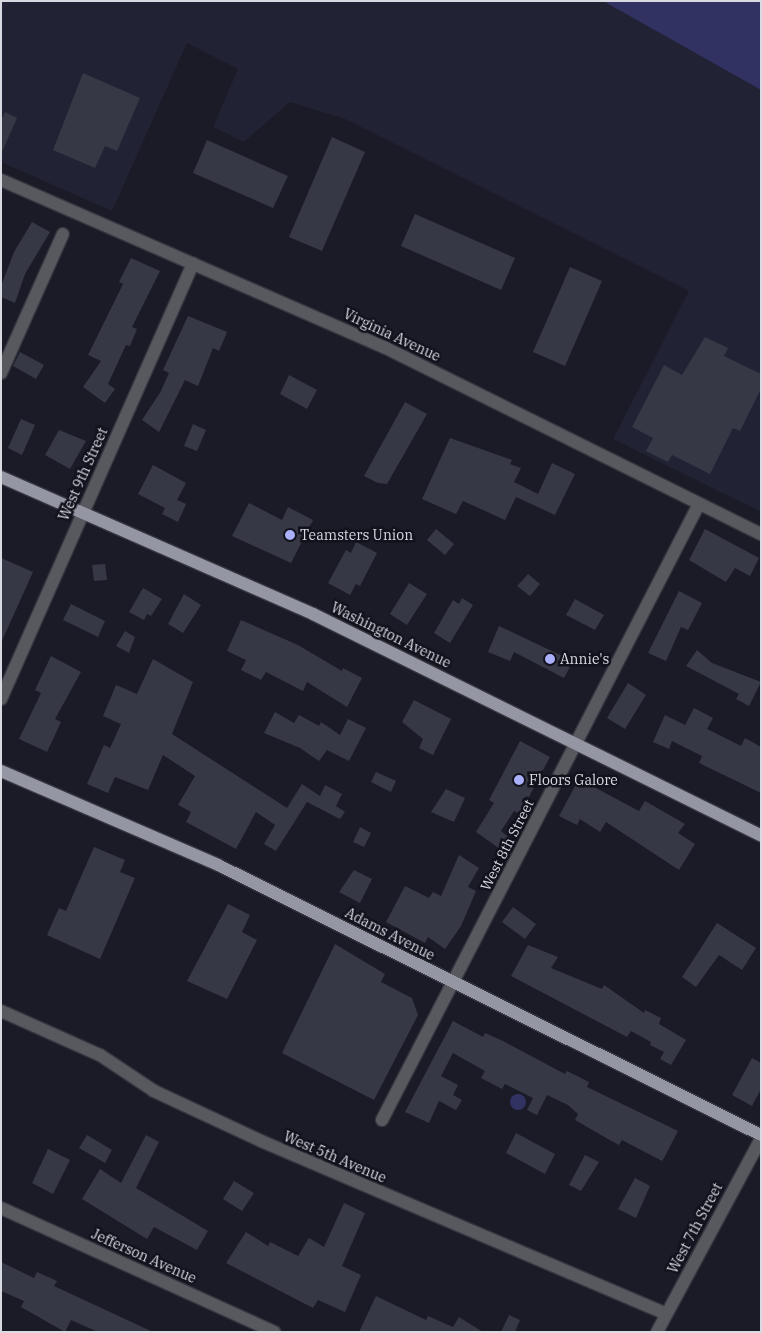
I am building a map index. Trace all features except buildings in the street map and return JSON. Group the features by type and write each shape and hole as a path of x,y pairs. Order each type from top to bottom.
{"main road":[{"name":"Washington Avenue","path":"1,477 331,622 761,835"},
{"name":"Adams Avenue","path":"1,771 218,865 761,1135"}],"street":[{"name":"Virginia Avenue","path":"1,180 384,347 761,534"},
{"path":"1,373 63,234"},
{"name":"West 9th Street","path":"1,698 193,263"},
{"name":"West 8th Street","path":"382,1120 699,504"},
{"name":"West 5th Avenue","path":"1,1011 100,1055 170,1100 262,1142 666,1314"},
{"name":"West 7th Street","path":"657,1332 761,1139"},
{"name":"Jefferson Avenue","path":"1,1208 272,1331"}],"shaded area":[{"path":"1,1 603,1 761,90 761,512 613,439 689,291 345,119 290,102 244,142 213,127 238,69 187,43 112,211 1,162"},
{"path":"603,1 761,1 761,90"},
{"path":"515,1094 521,1094 526,1099 524,1108 515,1110 510,1105 510,1099"}],"place":[{"name":"Teamsters Union","path":"290,535"},
{"name":"Annie's","path":"550,659"},
{"name":"Floors Galore","path":"519,780"}]}
